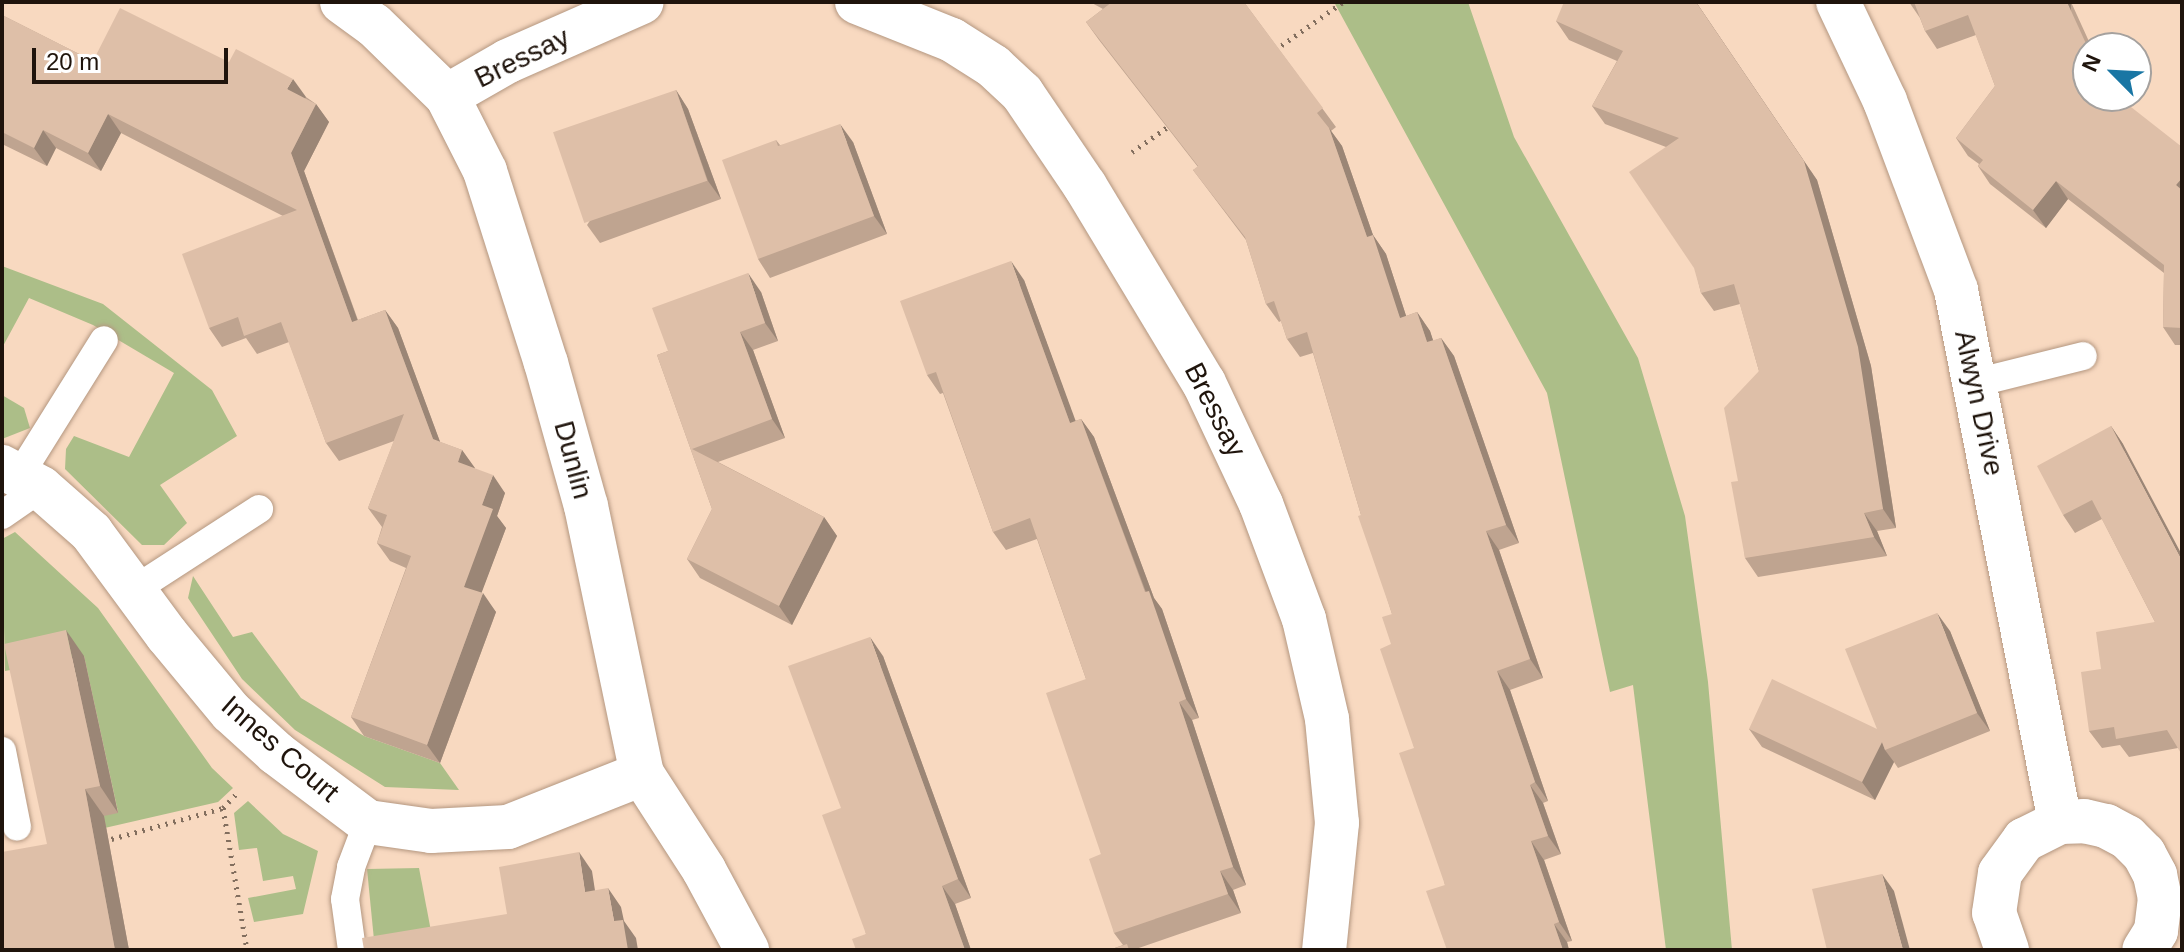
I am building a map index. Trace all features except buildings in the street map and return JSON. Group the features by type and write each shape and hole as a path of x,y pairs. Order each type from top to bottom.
{"street":[{"name":"Dunlin","path":"342,2 374,25 447,96 485,171 546,363 586,506 642,774 704,870 747,950"},
{"name":"Bressay","path":"447,96 508,61 642,2"},
{"name":"Bressay","path":"857,2 952,40 993,66 1022,93 1085,186 1204,383 1261,504 1304,619 1327,719 1337,823 1324,950"},
{"name":"Alwyn Drive","path":"1838,2 1885,101 1956,290 2060,822"},
{"name":"Innes Court","path":"21,477 91,532 231,712 276,753 368,822 431,831 508,827 642,774"},
{"path":"2007,950 1994,913 2000,873 2024,840 2060,822 2084,821 2106,826 2127,837 2144,854 2155,875 2171,892 2156,931 2144,950"}],"lane":[{"path":"2,515 21,477 104,340"},
{"path":"1975,383 2083,356"},
{"path":"134,590 259,509"},
{"path":"2,751 17,827"},
{"path":"352,950 345,899 351,867 368,822"}],"path":[{"path":"1265,57 1343,2"},
{"path":"1085,186 1175,122"},
{"path":"101,842 223,808 276,753"},
{"path":"223,808 247,950"}],"green space":[{"path":"1334,2 1468,2 1514,137 1638,358 1685,516 1708,682 1732,950 1666,950 1633,685 1610,692 1547,393"},
{"path":"2,266 103,304 212,390 237,436 160,485 187,523 164,545 142,545 65,469 66,449 74,436 129,457 174,373 93,325 29,298 2,348"},
{"path":"2,395 24,408 30,428 2,439"},
{"path":"15,532 98,608 212,768 233,788 218,802 61,838 56,826 118,812 84,656 5,671 2,539"},
{"path":"193,576 233,637 252,632 301,698 364,736 440,763 459,790 385,787 295,730 242,679 188,598"},
{"path":"248,801 283,834 318,851 303,914 254,922 248,898 296,889 293,876 263,881 257,848 239,850 234,813"},
{"path":"419,868 434,947 375,950 367,869"}]}
